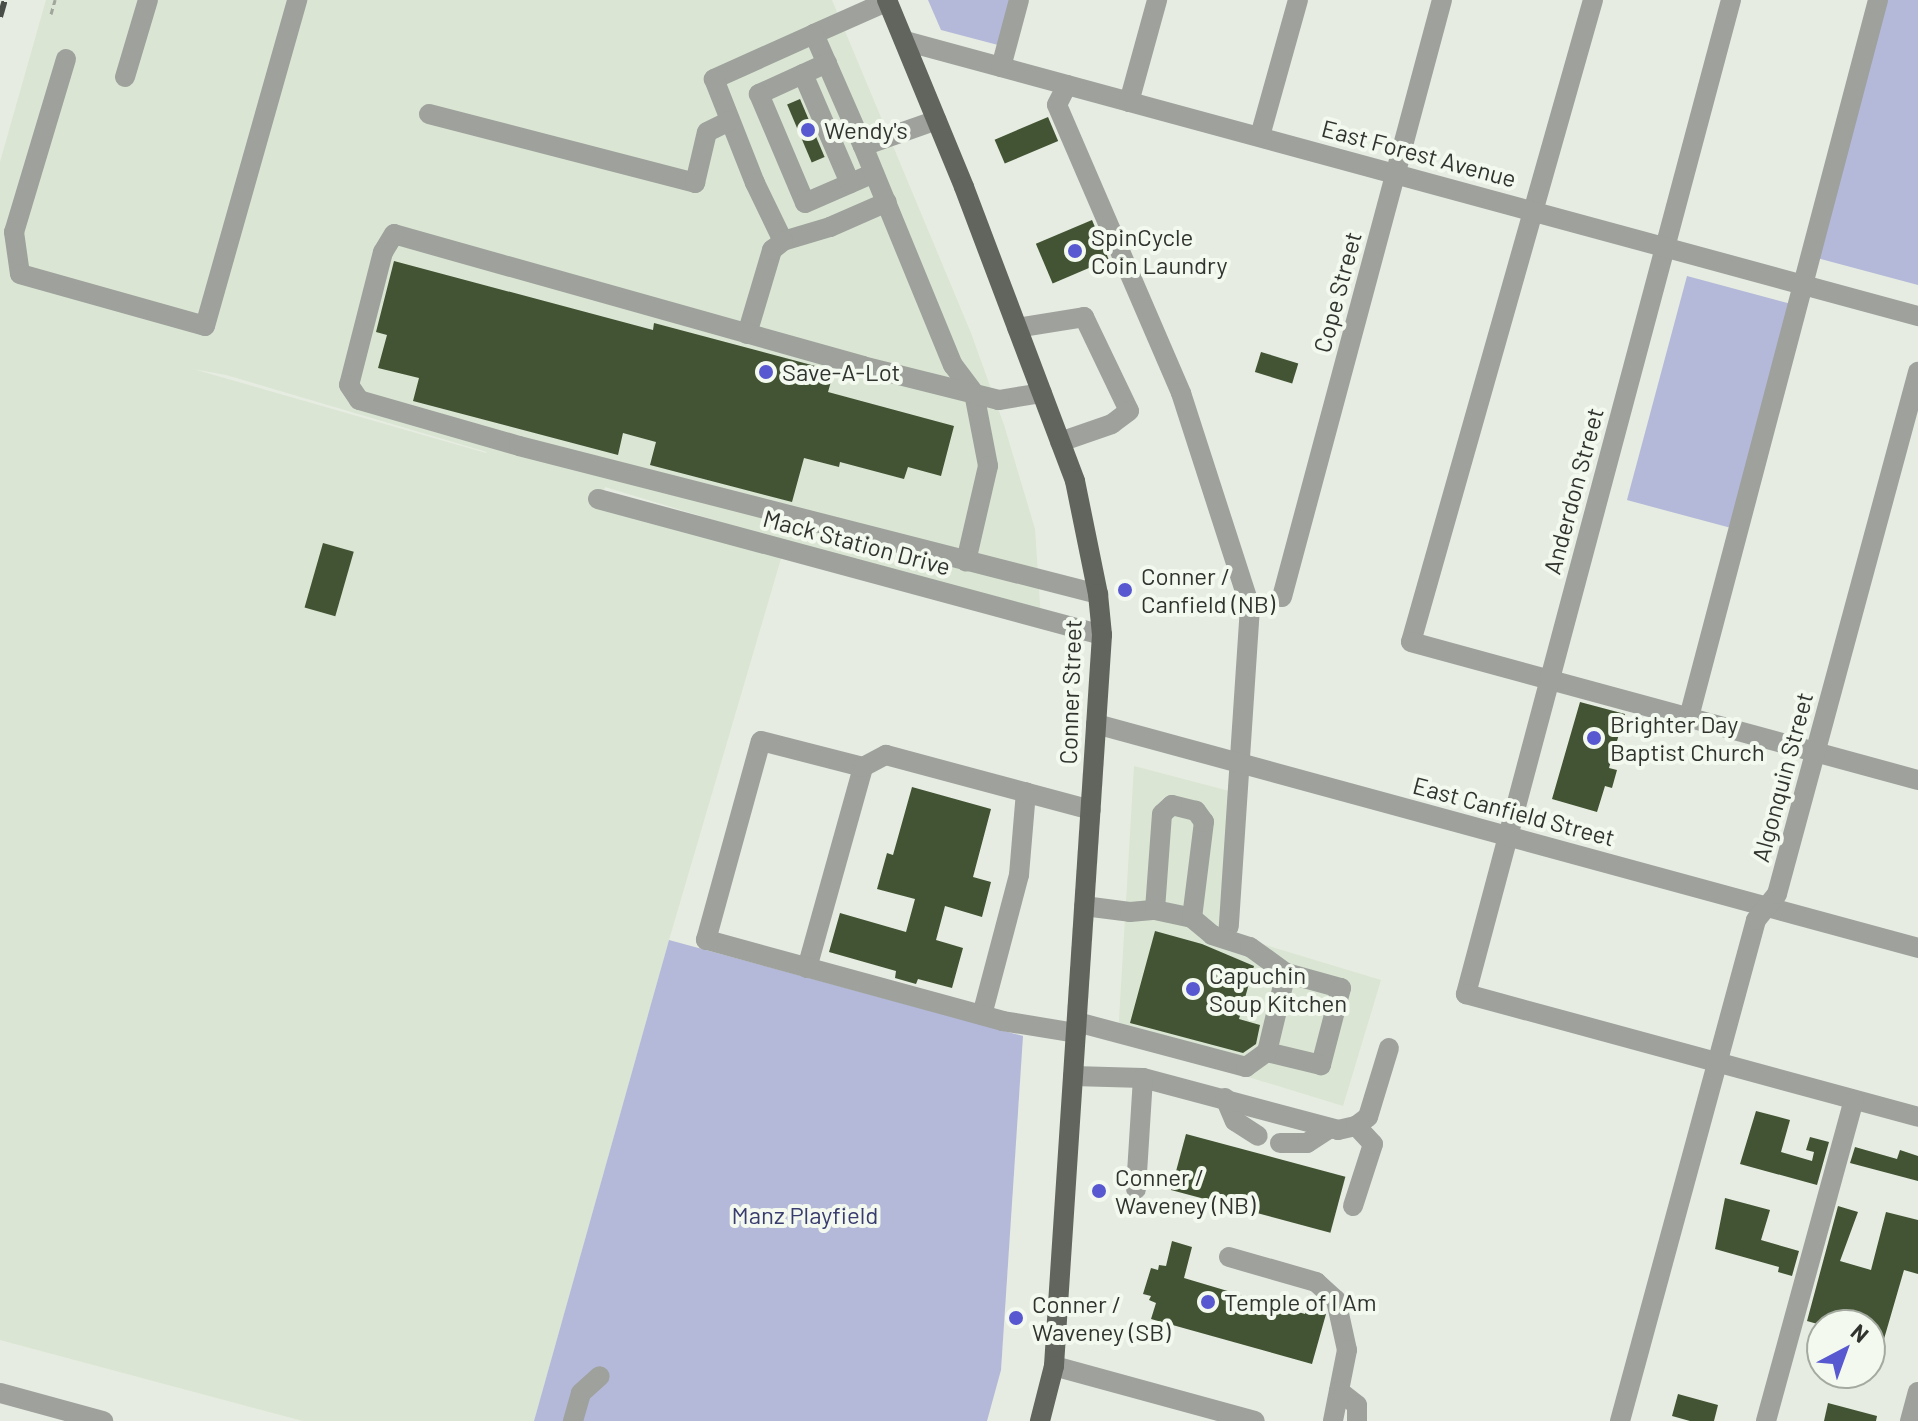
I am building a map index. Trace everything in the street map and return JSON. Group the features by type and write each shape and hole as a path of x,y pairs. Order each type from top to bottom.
{"main road":[{"name":"Conner Street","path":"888,0 1075,481 1098,594 1102,635 1054,1366 1040,1421"}],"street":[{"path":"125,77 148,0"},
{"path":"66,59 14,232 20,274 205,326 297,0"},
{"path":"783,241 714,79 888,0"},
{"path":"1001,67 1019,0"},
{"path":"1129,102 1157,0"},
{"path":"1260,136 1298,0"},
{"name":"Cope Street","path":"1282,597 1442,0"},
{"path":"1593,0 1411,642 1918,780"},
{"name":"Anderdon Street","path":"1717,1063 1466,994 1731,0"},
{"path":"1689,717 1878,0"},
{"path":"814,34 953,365 974,393 988,466 966,561"},
{"name":"East Forest Avenue","path":"905,41 1918,316"},
{"path":"827,63 759,94 805,203 874,173"},
{"path":"803,74 850,183"},
{"path":"1067,85 1057,105 1181,393 1250,607 1229,926"},
{"path":"429,114 695,183 707,132 730,121"},
{"path":"863,146 937,120"},
{"path":"747,334 772,250 783,241 830,227 887,202"},
{"path":"1042,393 999,400 747,334 394,234 383,252 349,385 359,400 650,482 1098,594"},
{"path":"1017,328 1084,317 1129,411 1112,424 1060,442"},
{"name":"Algonquin Street","path":"1620,1421 1756,920 1777,894 1918,372"},
{"name":"Mack Station Drive","path":"598,499 1102,635"},
{"name":"East Canfield Street","path":"1096,724 1918,948"},
{"path":"1091,810 886,755 863,767 761,741 706,940 982,1015 1076,1028 1246,1067 1261,1060 1267,1052 1286,973"},
{"path":"807,968 863,767"},
{"path":"982,1015 1019,875 1026,792"},
{"path":"1155,910 1162,814 1172,805 1196,811 1204,822 1192,918"},
{"path":"1084,906 1130,912 1155,910 1192,918 1212,935 1250,947 1286,973 1341,988 1321,1065 1267,1052"},
{"path":"1073,1076 1143,1078 1330,1128 1356,1126 1368,1117 1389,1048"},
{"path":"1717,1063 1918,1117"},
{"path":"1136,1189 1143,1078"},
{"path":"1225,1098 1235,1121 1258,1136"},
{"path":"1766,1421 1854,1100"},
{"path":"1353,1206 1373,1144 1356,1126"},
{"path":"1280,1143 1307,1143 1330,1128"},
{"path":"1229,1257 1316,1282 1328,1289 1336,1300 1338,1324 1347,1350 1333,1421"},
{"path":"1054,1366 1255,1421"},
{"path":"573,1421 581,1393 600,1376"},
{"path":"1339,1391 1357,1405 1357,1421"},
{"path":"1910,1421 1918,1392"},
{"path":"0,1393 103,1421"}],"path":[{"path":"51,14 55,0"}],"shaded area":[{"path":"46,0 832,0 971,333 1004,425 1035,529 1041,619 605,487 600,507 782,555 669,940 534,1421 303,1421 0,1340 0,162","holes":["193,369 226,375 487,452"]},
{"path":"1134,766 1233,792 1222,932 1381,980 1343,1106 1118,1037"}],"green space":[{"path":"928,0 1010,0 998,45 941,30"},
{"path":"1884,0 1918,0 1918,285 1817,258"},
{"path":"1687,276 1789,303 1729,528 1627,500"},
{"name":"Manz Playfield","path":"669,940 1023,1036 1001,1370 987,1421 534,1421"}],"building":[{"name":"Wendy's","path":"800,99 825,157 812,162 787,104"},
{"path":"1048,117 1058,141 1005,164 995,140"},
{"name":"SpinCycle Coin Laundry","path":"1092,220 1109,260 1053,283 1036,244"},
{"path":"394,261 653,330 654,323 834,371 828,392 954,426 941,476 908,467 904,479 840,462 839,467 804,458 792,502 650,465 656,442 623,433 618,455 413,401 419,378 378,368 387,335 376,332"},
{"path":"1261,352 1298,363 1292,383 1255,372"},
{"path":"323,543 354,552 335,616 305,607"},
{"name":"Brighter Day Baptist Church","path":"1580,702 1625,714 1609,768 1617,770 1612,788 1605,786 1597,812 1552,799"},
{"path":"912,787 991,809 973,877 991,882 982,917 945,906 936,940 963,948 952,988 918,979 916,984 895,978 896,971 829,952 840,913 906,932 915,899 877,889 887,853 893,855"},
{"name":"Capuchin Soup Kitchen","path":"1155,931 1202,944 1254,966 1239,1019 1260,1025 1256,1044 1243,1053 1130,1023"},
{"path":"1756,1111 1790,1120 1781,1152 1812,1161 1814,1152 1806,1150 1810,1137 1829,1142 1817,1185 1740,1164"},
{"path":"1186,1134 1345,1177 1330,1233 1171,1190"},
{"path":"1855,1147 1897,1159 1900,1150 1918,1156 1918,1181 1850,1163"},
{"path":"1725,1198 1770,1210 1761,1240 1799,1251 1792,1276 1778,1272 1779,1267 1715,1249"},
{"path":"1838,1206 1858,1212 1840,1261 1871,1270 1886,1212 1918,1220 1918,1274 1904,1270 1886,1332 1886,1309 1810,1309"},
{"name":"Temple of I Am","path":"1172,1241 1192,1247 1184,1278 1305,1314 1307,1308 1326,1314 1312,1364 1151,1319 1156,1303 1149,1300 1151,1296 1143,1294 1151,1268 1158,1270 1159,1265 1166,1266"},
{"path":"1678,1394 1718,1405 1714,1421 1690,1421 1672,1416"},
{"path":"1828,1403 1877,1416 1876,1421 1824,1421"}],"railway":[{"path":"0,17 5,0"}],"place":[{"name":"Wendy's","path":"808,130"},
{"name":"SpinCycle Coin Laundry","path":"1075,251"},
{"name":"Save-A-Lot","path":"766,372"},
{"name":"Conner / Canfield (NB)","path":"1125,590"},
{"name":"Brighter Day Baptist Church","path":"1594,738"},
{"name":"Capuchin Soup Kitchen","path":"1193,989"},
{"name":"Conner / Waveney (NB)","path":"1099,1191"},
{"name":"Temple of I Am","path":"1208,1302"},
{"name":"Conner / Waveney (SB)","path":"1016,1318"}]}
